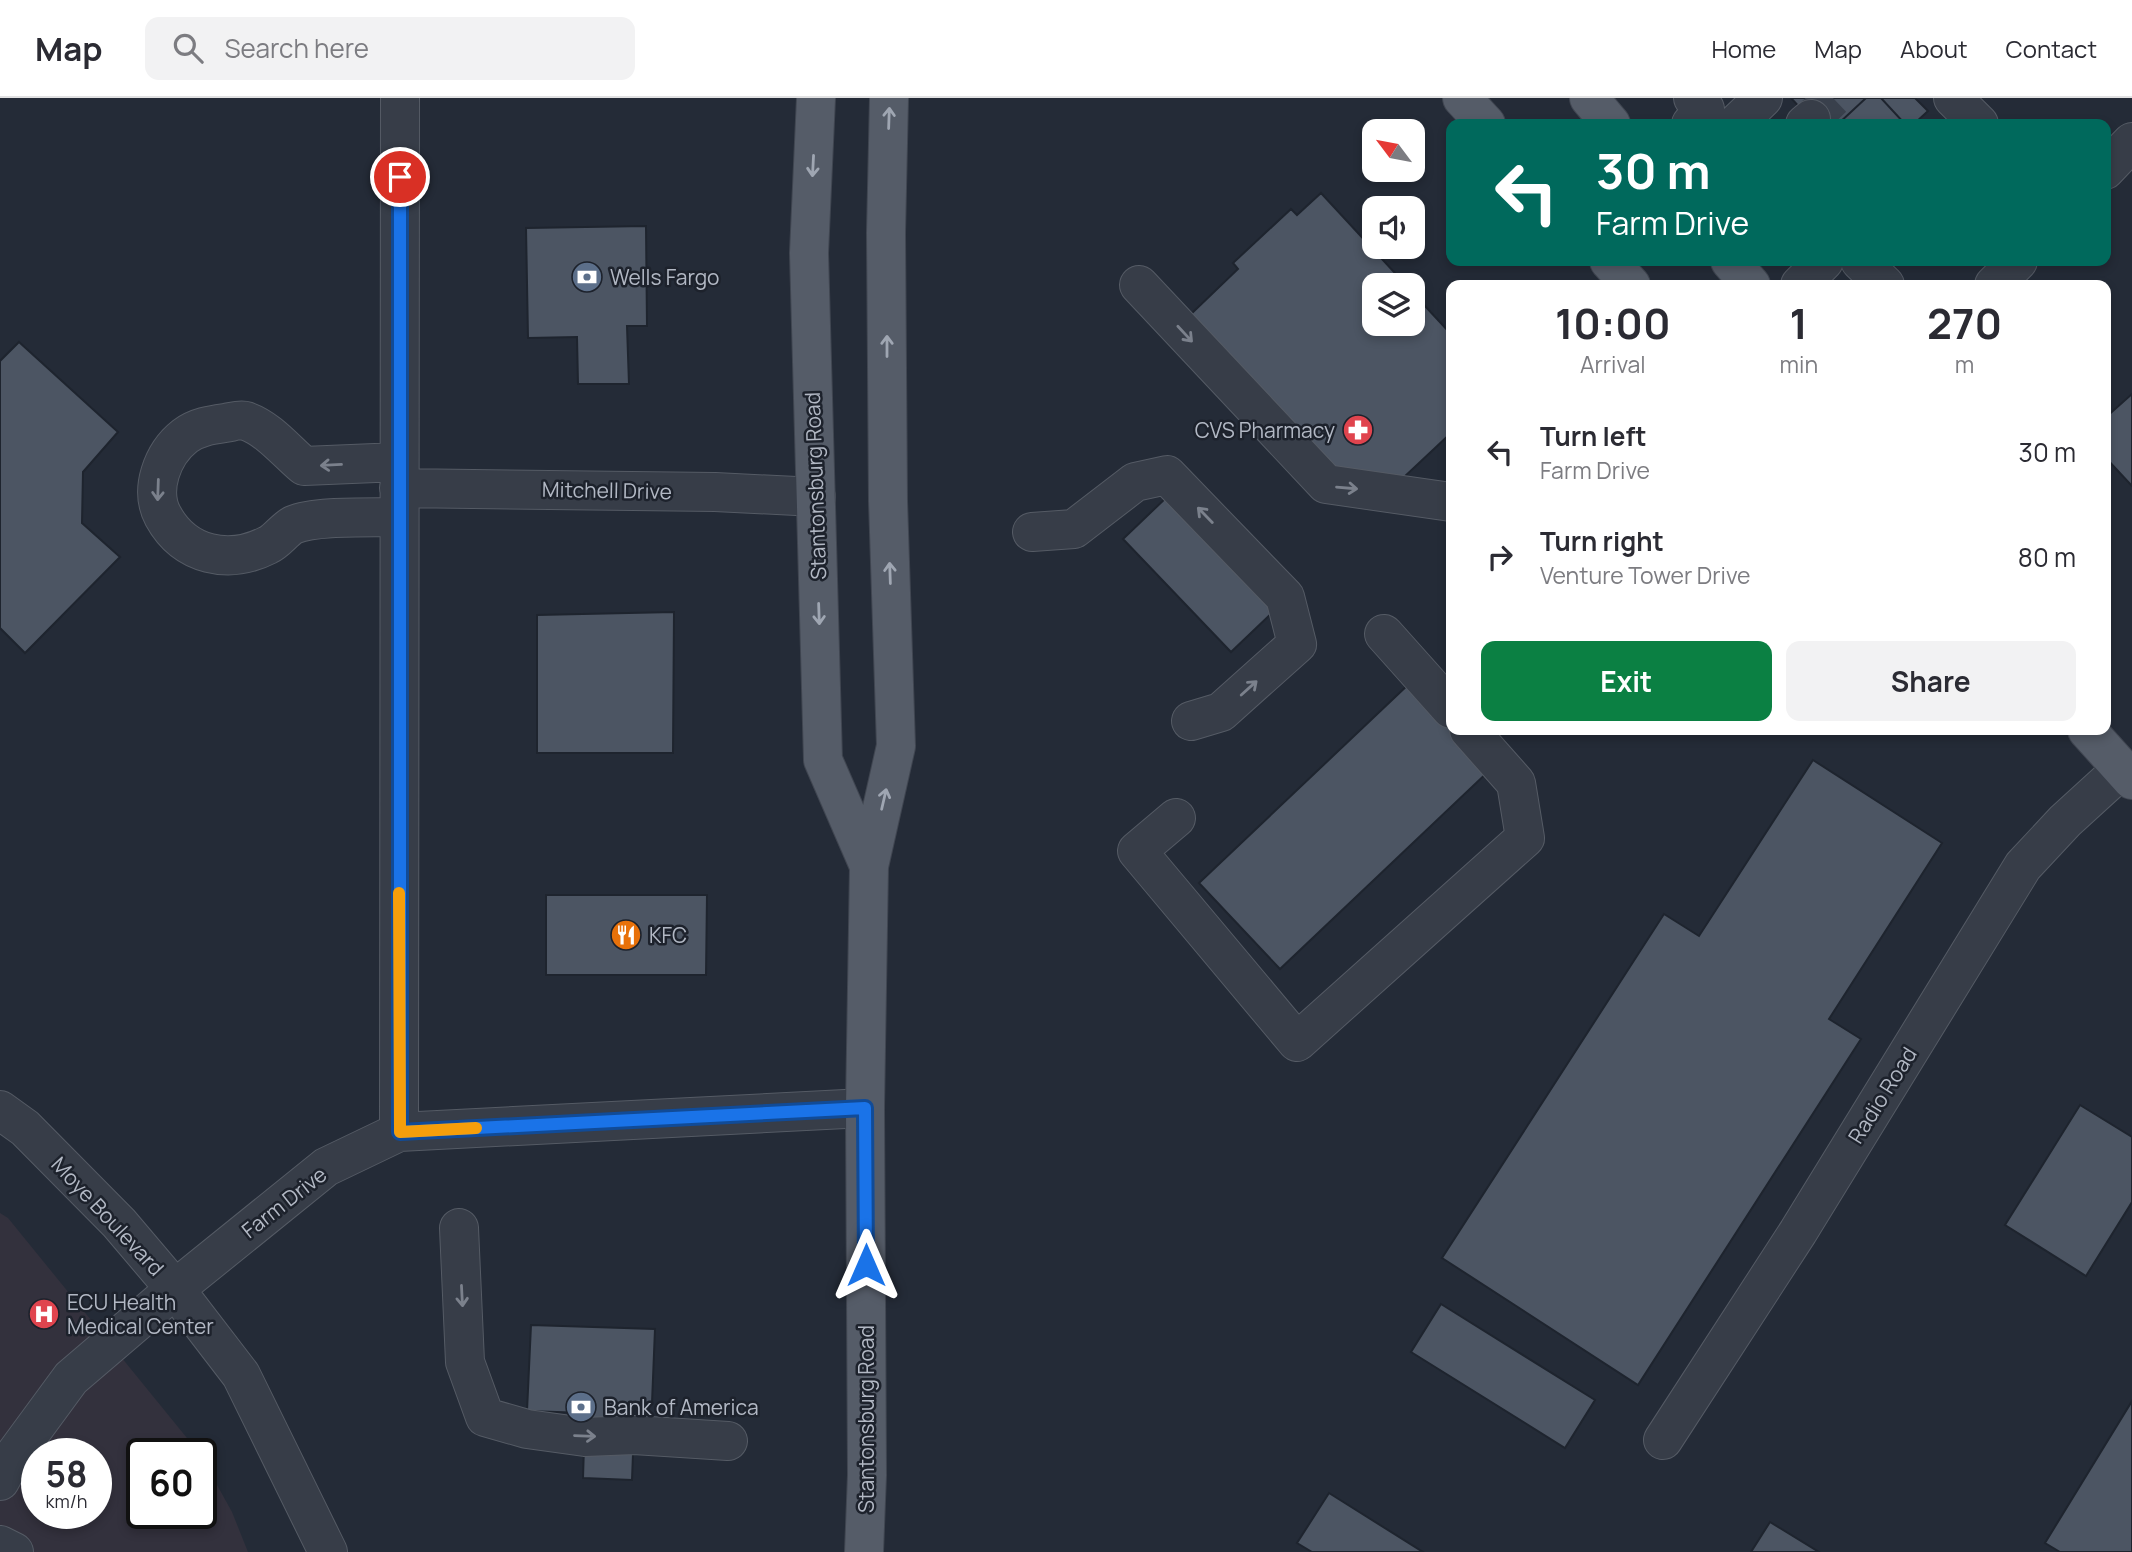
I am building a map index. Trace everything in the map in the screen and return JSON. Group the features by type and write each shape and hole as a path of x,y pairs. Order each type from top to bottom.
{"main road":[{"name":"Stantonsburg Road","path":"816,98 809,253 823,760 869,866"},
{"name":"Stantonsburg Road","path":"864,1552 867,1475 865,1108 869,866 896,746 888,501 886,233 889,98"},
{"path":"1462,98 1481,119"},
{"path":"1588,98 1607,119"},
{"path":"1614,266 1626,280"},
{"path":"1734,266 1747,280"},
{"path":"2091,735 2127,775"}],"street":[{"path":"400,98 400,1132"},
{"path":"1710,113 1763,98"},
{"path":"2111,164 2132,142"},
{"path":"1805,280 1819,266"},
{"path":"1999,280 2013,266"},
{"path":"1139,285 1326,484 1446,501"},
{"path":"243,420 264,430 304,466 399,489 324,519 293,526 270,545 240,555 221,557 181,541 164,517 157,501 157,481 184,437 204,426 243,420"},
{"path":"1032,532 1074,529 1135,482 1167,475 1284,597 1297,644 1221,712 1191,721"},
{"name":"Mitchell Drive","path":"399,489 715,492 816,497"},
{"path":"1384,634 1446,703"},
{"path":"1176,818 1137,851 1297,1042 1525,838 1516,783 1473,735"},
{"name":"Radio Road","path":"1663,1440 1798,1233 2023,866 2065,821 2127,775"},
{"name":"Farm Drive","path":"0,1481 13,1457 71,1378 175,1289 326,1167 400,1132 865,1108"},
{"name":"Moye Boulevard","path":"0,1110 24,1128 119,1223 175,1289 241,1376 328,1552"},
{"path":"459,1227 465,1362 485,1417 527,1429 585,1437 634,1434 728,1441"},
{"path":"0,1545 14,1552"}],"shaded area":[{"name":"ECU Health Medical Center","path":"0,1213 8,1218 187,1438 126,1438 126,1529 217,1529 217,1485 232,1512 248,1552 0,1552"}],"building":[{"path":"1791,98 1881,98 1900,119 1810,119"},
{"path":"1866,98 1915,98 1928,111 1919,119 1843,119"},
{"name":"CVS Pharmacy","path":"1321,193 1362,237 1362,259 1382,259 1395,273 1362,273 1362,336 1425,336 1425,306 1446,329 1446,438 1402,479 1366,502 1190,315 1238,269 1233,263 1291,209 1297,215"},
{"name":"Wells Fargo","path":"646,226 647,326 627,326 629,384 578,384 577,337 528,338 526,228"},
{"path":"19,342 118,432 83,472 82,523 120,557 25,653 0,628 0,361"},
{"path":"2132,394 2132,486 2111,463 2111,413"},
{"path":"1169,495 1277,608 1231,652 1123,539"},
{"path":"674,612 673,753 537,753 537,615"},
{"path":"1411,682 1446,719 1446,735 1461,735 1492,768 1280,969 1199,883"},
{"path":"1813,760 1942,843 1829,1019 1861,1039 1638,1385 1442,1258 1664,914 1699,936"},
{"name":"KFC","path":"546,895 707,895 706,975 546,975"},
{"path":"2080,1105 2132,1137 2132,1202 2086,1276 2005,1225"},
{"path":"1441,1304 1595,1400 1565,1448 1411,1352"},
{"name":"Bank of America","path":"531,1325 655,1329 652,1403 635,1402 632,1480 583,1478 585,1413 527,1411"},
{"path":"2132,1401 2132,1552 2060,1552 2045,1543"},
{"path":"1329,1493 1423,1552 1312,1552 1297,1543"},
{"path":"1770,1522 1819,1552 1751,1552"}],"tunnel":[{"path":"1811,119 1833,98"}],"slow traffic":[{"path":"399,893 400,1132 476,1128"}],"place":[{"name":"Wells Fargo","path":"587,277"},
{"name":"CVS Pharmacy","path":"1358,430"},
{"name":"KFC","path":"626,935"},
{"name":"ECU Health Medical Center","path":"44,1314"},
{"name":"Bank of America","path":"581,1407"}],"route":[{"path":"400,177 400,1132 865,1108 866,1265"}]}
